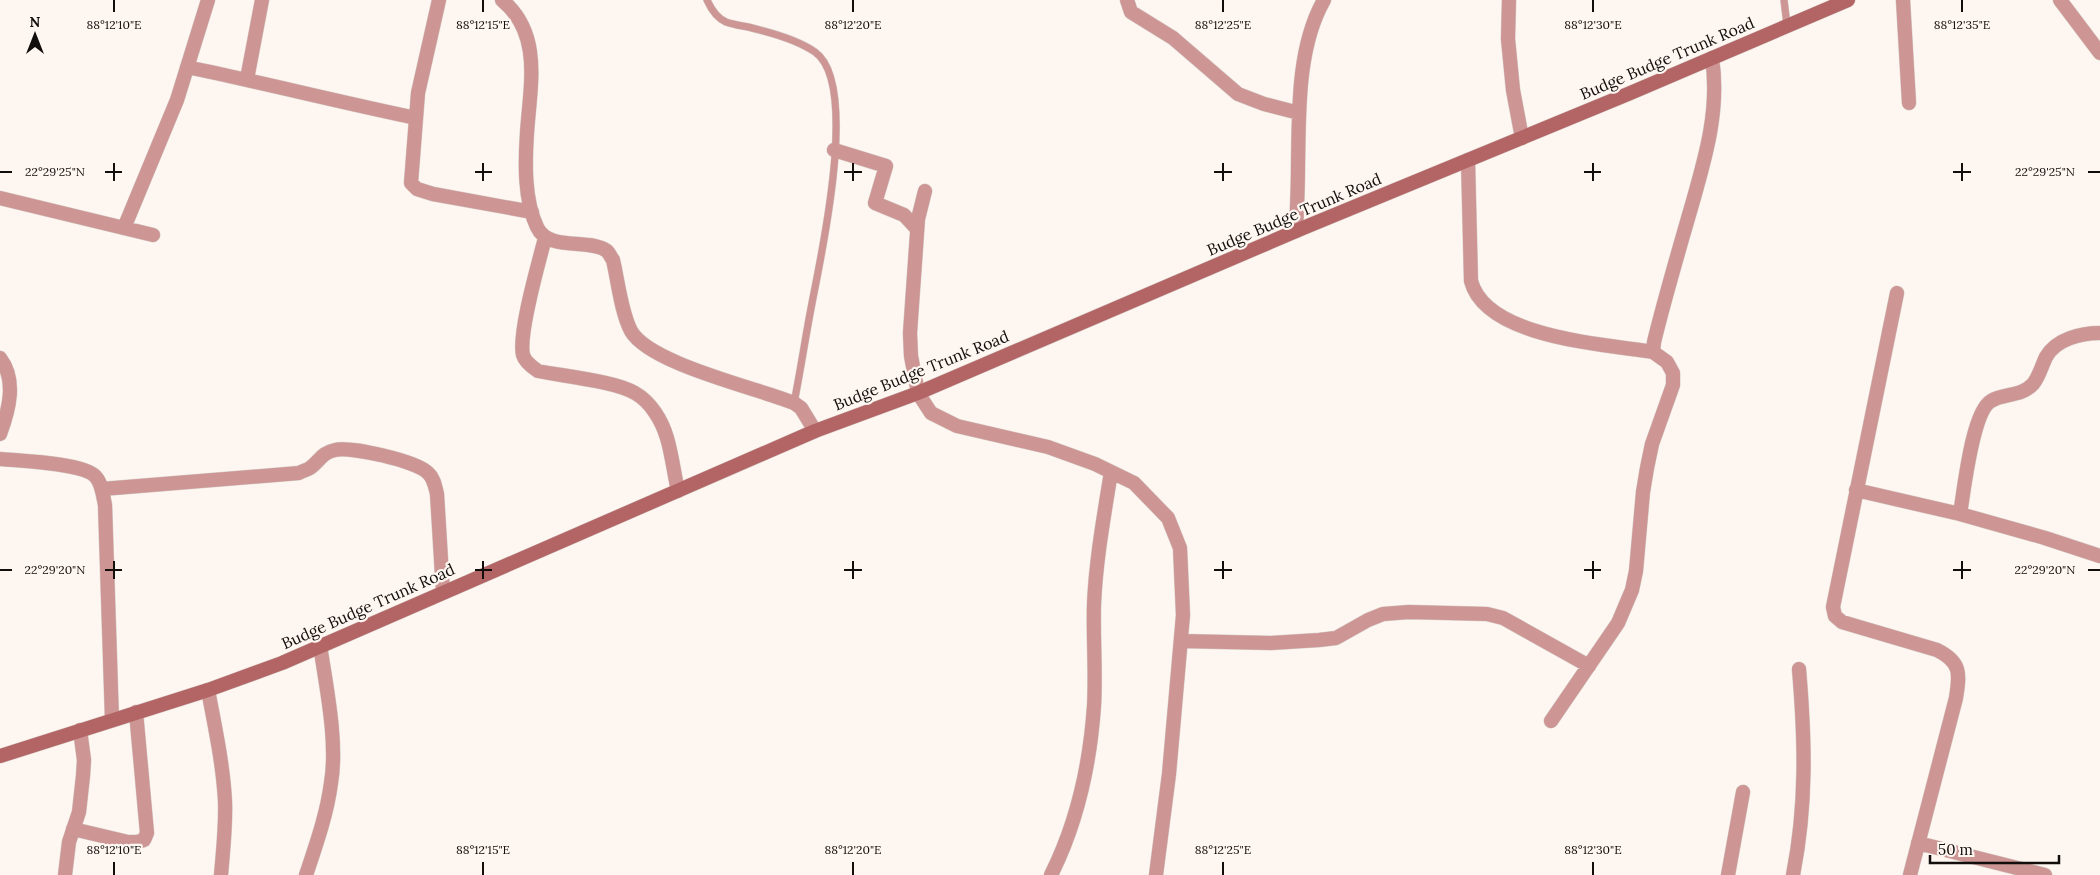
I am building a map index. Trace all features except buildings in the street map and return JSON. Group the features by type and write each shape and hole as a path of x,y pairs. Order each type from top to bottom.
{"main road":[{"name":"Budge Budge Trunk Road","path":"0,756 208,690 282,663 815,432 918,393 1296,231 1848,0"}],"street":[{"path":"124,228 177,100 208,0"},
{"path":"247,79 262,0"},
{"path":"438,0 422,74 416,118 411,183 417,189 532,212"},
{"path":"502,0 512,8 526,31 532,55 532,87 527,133 527,168 532,212 537,229 545,238 606,250 613,260 632,332 648,347 679,364 794,402 805,414 815,432"},
{"path":"1127,0 1131,12 1173,38 1238,94 1264,104 1299,113"},
{"path":"1296,231 1299,113 1307,44 1317,11 1324,0"},
{"path":"1509,0 1508,39 1513,90 1522,138"},
{"path":"1903,0 1909,103"},
{"path":"2060,0 2100,53"},
{"path":"1653,352 1662,310 1708,145 1714,106 1715,78 1712,58"},
{"path":"187,67 247,79 322,99 416,118"},
{"path":"834,150 886,166 875,204 904,215 917,229"},
{"path":"1468,160 1471,281 1474,293 1484,306 1503,318 1544,334 1653,352 1667,362 1673,373 1673,385 1652,444 1647,468 1636,571 1632,590 1618,622 1551,721"},
{"path":"925,191 917,229 910,334 911,356 918,393 931,412 956,426 1048,447 1095,464 1134,483 1168,518 1180,548 1183,615 1169,774 1156,875"},
{"path":"0,198 153,235"},
{"path":"545,238 522,336 523,355 528,364 538,371 615,386 634,392 648,403 659,417 667,438 678,491"},
{"path":"1897,293 1832,607 1835,616 1842,622 1937,650 1949,656 1956,665 1959,677 1956,698 1910,875"},
{"path":"1960,514 1976,423 1982,409 1990,401 2002,396 2022,393 2034,384 2048,354 2060,342 2086,333 2100,333"},
{"path":"0,358 7,367 10,376 7,416 0,434"},
{"path":"102,489 299,473 310,468 320,457 337,449 400,460 416,465 428,472 434,480 437,494 443,592"},
{"path":"0,459 84,469 95,476 102,489 105,505 112,720"},
{"path":"1051,875 1065,846 1083,786 1094,706 1094,603 1099,548 1111,472"},
{"path":"1856,490 1960,514 2054,540 2100,556"},
{"path":"1181,641 1271,643 1319,640 1336,638 1368,620 1384,614 1409,612 1487,614 1503,618 1589,666"},
{"path":"306,875 322,826 332,781 332,735 320,645"},
{"path":"1792,875 1800,840 1805,753 1799,669"},
{"path":"208,690 222,771 225,802 221,875"},
{"path":"73,829 128,842 144,840 146,833 136,712"},
{"path":"65,875 69,842 79,812 83,776 84,760 80,730"},
{"path":"1728,875 1743,792"},
{"path":"1918,843 2045,875"}],"lane":[{"path":"707,0 711,10 726,22 800,44 817,53 827,65 832,78 836,112 833,178 826,234 794,402"},
{"path":"1784,0 1787,25"}]}
